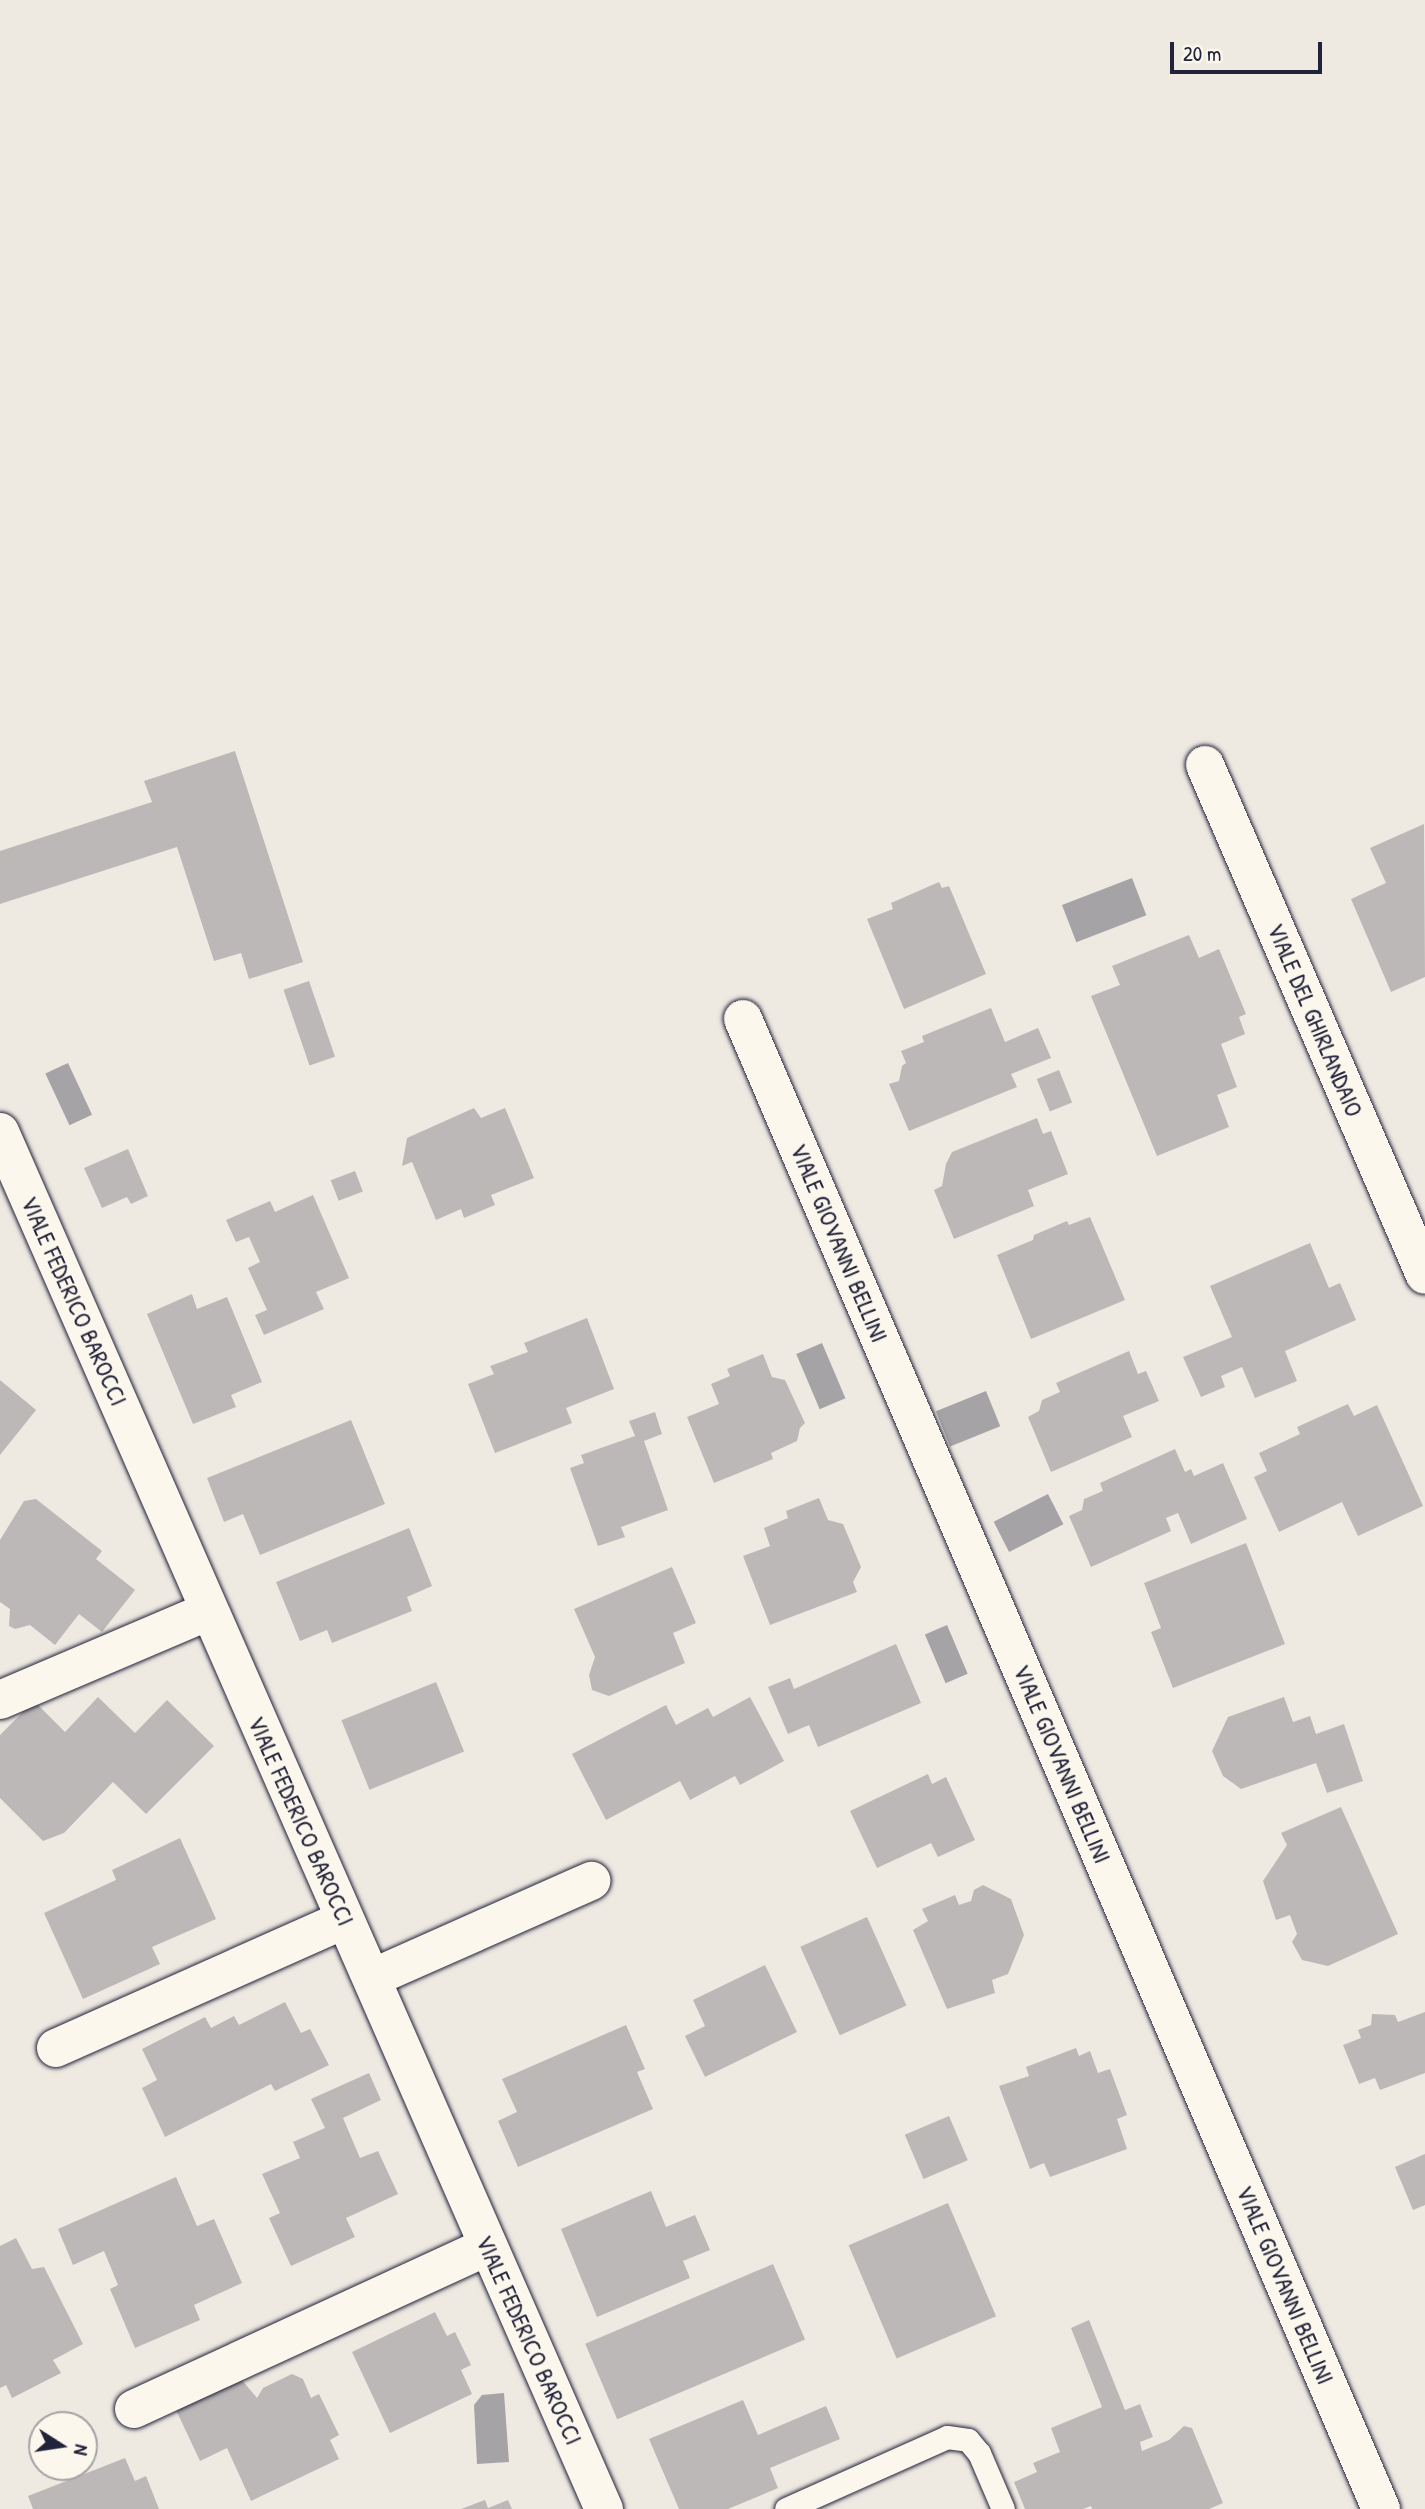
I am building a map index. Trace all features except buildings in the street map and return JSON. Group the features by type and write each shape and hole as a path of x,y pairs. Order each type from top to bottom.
{"street":[{"name":"VIALE DEL GHIRLANDAIO","path":"1205,765 1425,1275"},
{"name":"VIALE GIOVANNI BELLINI","path":"743,1019 1381,2509"},
{"name":"VIALE FEDERICO BAROCCI","path":"0,1132 604,2509"},
{"path":"0,1700 209,1611"},
{"path":"372,1978 591,1881"},
{"path":"56,2048 344,1920"},
{"path":"134,2409 487,2247"}],"lane":[{"path":"786,2509 947,2437 968,2440 979,2452 1003,2509"}],"shaded area":[{"path":"1132,878 1146,915 1076,942 1062,905"},
{"path":"68,1063 92,1115 69,1125 45,1074"},
{"path":"822,1343 845,1398 820,1409 796,1354"},
{"path":"986,1391 1000,1426 950,1446 936,1411"},
{"path":"1048,1494 1063,1524 1009,1552 994,1522"},
{"path":"947,1625 968,1674 946,1683 925,1634"},
{"path":"504,2393 509,2462 477,2464 474,2405 482,2395"}]}
